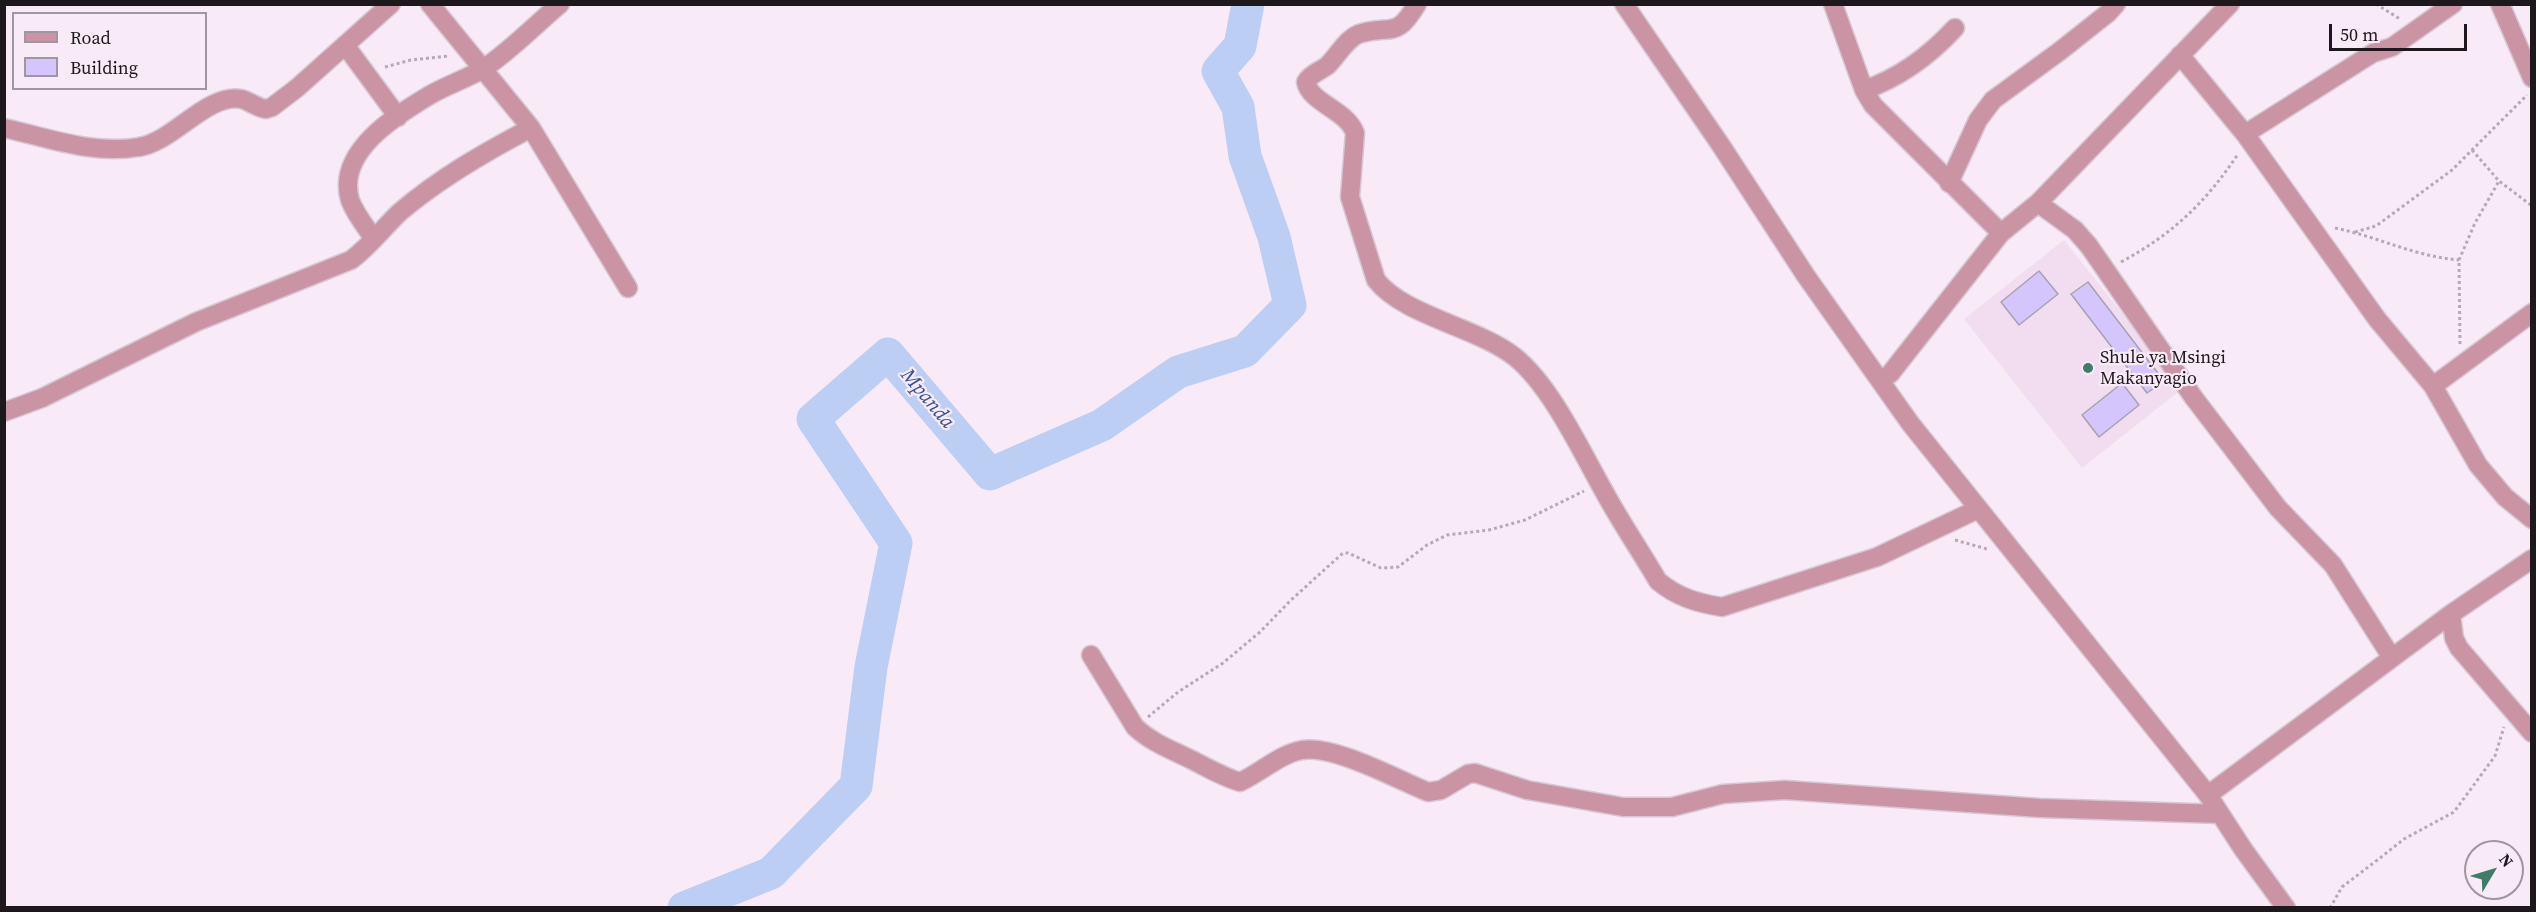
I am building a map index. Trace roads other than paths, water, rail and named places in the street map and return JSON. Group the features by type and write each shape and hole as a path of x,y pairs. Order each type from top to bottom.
{"street":[{"path":"4,128 88,148 141,147 163,137 219,102 242,99 260,108 272,107 391,4"},
{"path":"430,4 531,128 628,288"},
{"path":"374,239 350,200 349,177 355,158 360,151 398,117 560,4"},
{"path":"1417,4 1399,27 1392,31 1362,33 1354,37 1326,67 1309,76 1306,82 1310,91 1348,120 1353,127 1355,133 1350,197 1376,280 1384,289 1415,307 1488,339 1517,358 1548,394 1658,581 1672,593 1698,603 1722,607 1877,557 1978,509"},
{"path":"1624,4 1720,144 1806,276 1910,423 2014,556 2208,795 2286,908"},
{"path":"1833,4 1864,90 1873,105 2001,233"},
{"path":"1890,374 2001,233 2038,202 2230,4"},
{"path":"2247,137 2373,53 2392,47 2454,4"},
{"path":"2500,4 2532,78"},
{"path":"1949,183 1978,120 1993,100 2108,7"},
{"path":"1864,90 1889,81 1903,72 1941,43 1956,28"},
{"path":"345,45 398,117"},
{"path":"2180,55 2247,137 2378,319 2433,386 2478,465 2505,496 2532,519"},
{"path":"4,412 42,398 196,322 351,260 401,212 430,189 460,168 531,128"},
{"path":"2038,202 2075,230 2107,270 2194,398 2271,499 2333,565 2392,658"},
{"path":"2433,386 2532,313"},
{"path":"2208,795 2451,614 2532,559"},
{"path":"2451,614 2454,638 2459,648 2532,733"},
{"path":"1091,655 1135,727 1161,747 1224,777 1240,782 1285,756 1301,751 1321,749 1346,757 1428,792 1441,790 1468,774 1475,773 1527,790 1623,807 1672,807 1723,794 1785,790 1871,798 2040,808 2220,814"}],"waterway":[{"name":"Mpanda","path":"684,908 771,873 856,786 871,667 896,543 813,419 888,354 990,474 1102,425 1178,372 1245,351 1290,305 1274,237 1245,156 1238,107 1218,71 1240,46 1248,4"}],"place":[{"name":"Shule ya Msingi Makanyagio","path":"2088,368"}]}
